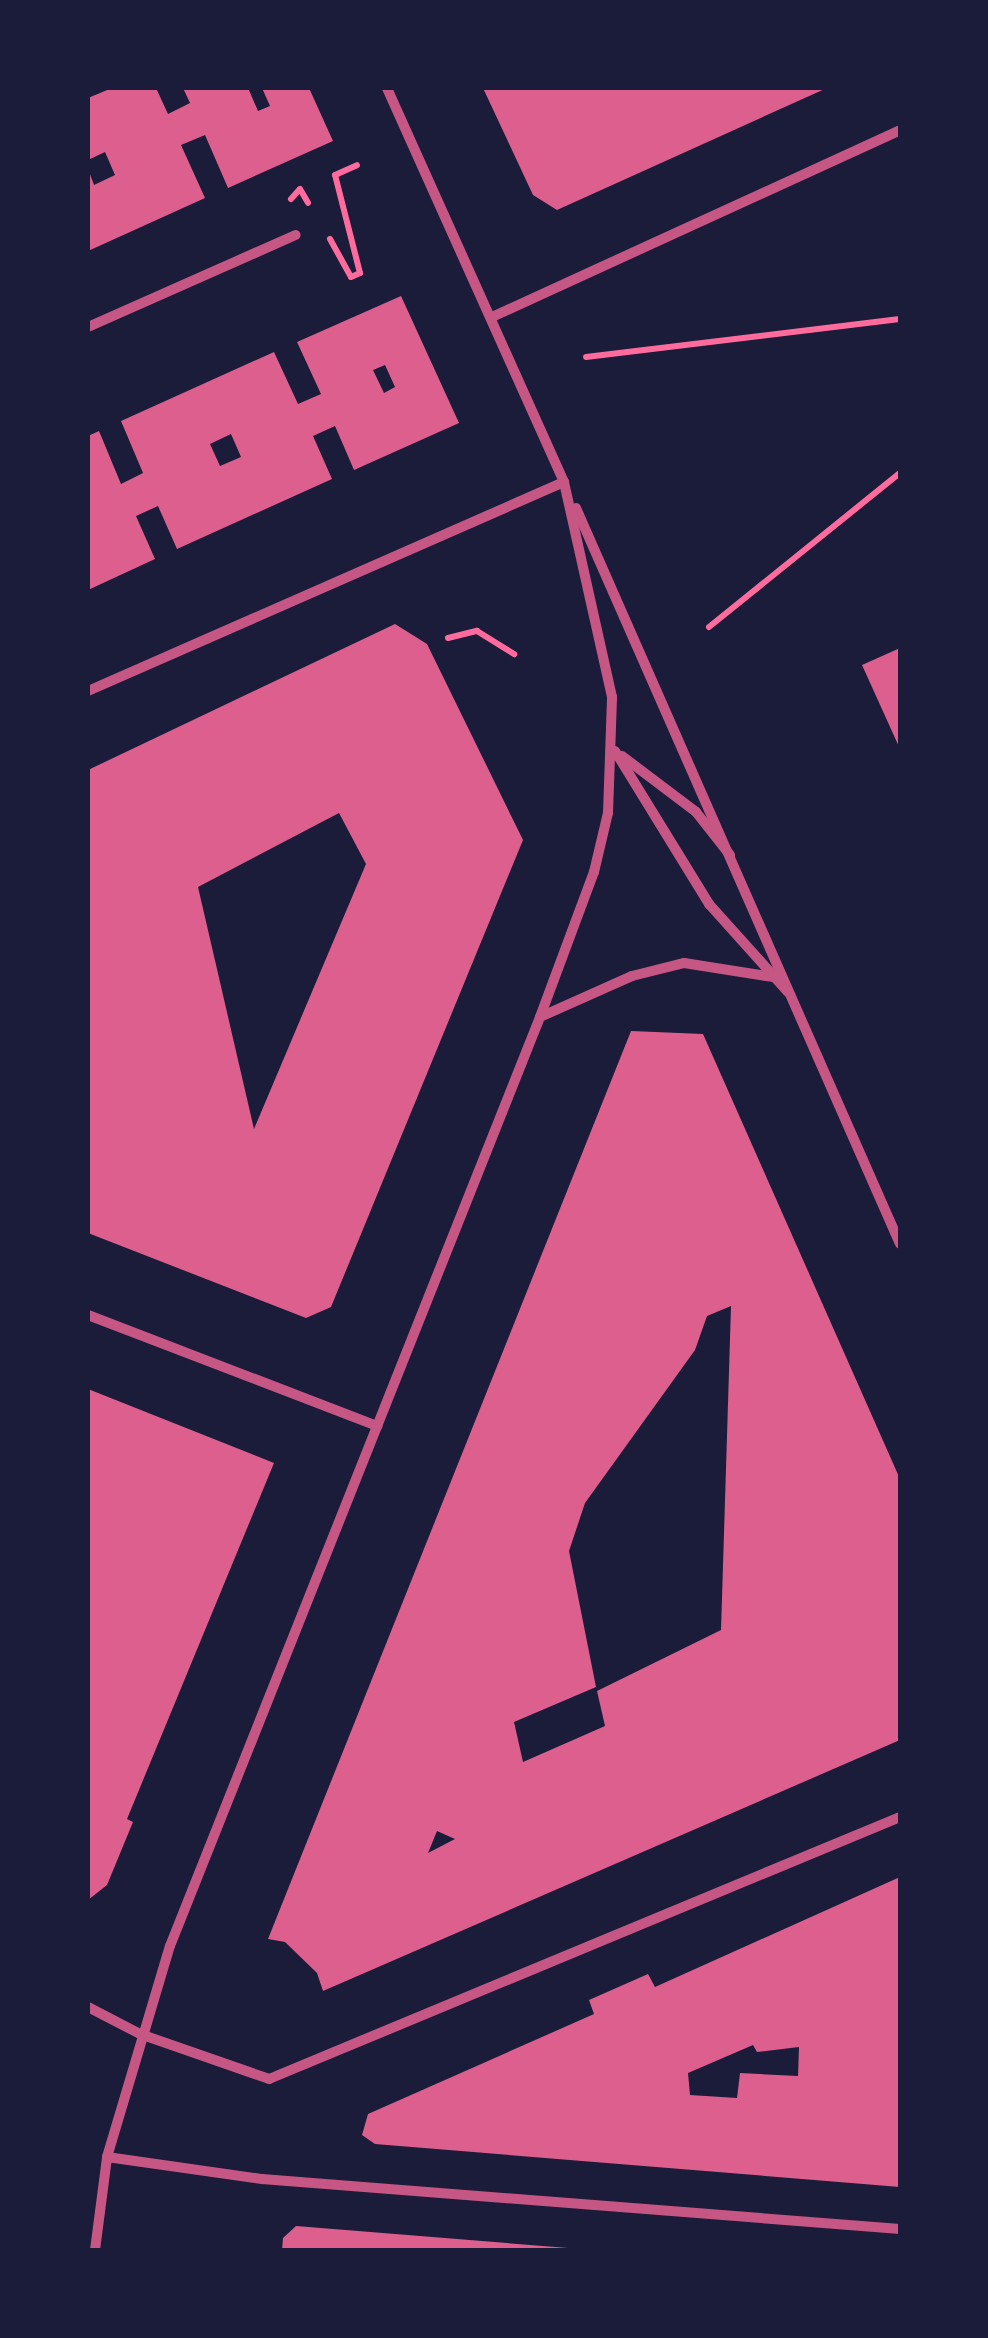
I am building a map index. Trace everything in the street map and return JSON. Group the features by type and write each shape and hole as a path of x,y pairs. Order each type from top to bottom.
{"street":[{"path":"387,88 740,868 900,1244"},
{"path":"492,317 900,130"},
{"path":"88,326 296,235"},
{"path":"88,691 564,482"},
{"path":"95,2250 108,2157 140,2034 594,872 615,752 603,635 564,482"},
{"path":"615,752 696,812 740,868"},
{"path":"615,752 709,904 796,1000"},
{"path":"540,1017 632,976 684,964 775,978"},
{"path":"88,1315 376,1426"},
{"path":"88,2008 140,2034 268,2079 900,1816"},
{"path":"108,2157 262,2179 900,2229"}],"path":[{"path":"586,358 900,319"},
{"path":"708,627 900,473"},
{"path":"448,638 477,631 514,654"}],"building":[{"path":"112,88 156,88 168,114 190,103 183,88 248,88 258,111 270,106 262,88 309,88 333,141 228,188 205,135 181,145 205,198 88,251 88,169 94,185 115,175 105,152 88,160 88,98"},
{"path":"483,88 827,88 557,210 533,195"},
{"path":"401,296 459,423 354,470 335,426 313,436 332,479 177,549 158,506 136,516 155,559 88,590 88,436 99,431 121,484 143,473 121,421 274,352 298,404 321,394 297,342","holes":["385,365 395,387 384,393 373,370","231,434 241,457 220,466 210,444"]},
{"path":"395,624 427,644 523,840 331,1307 306,1318 88,1233 88,770","holes":["339,813 366,864 254,1129 198,887"]},
{"path":"900,648 900,749 862,665"},
{"path":"631,1031 703,1034 900,1479 900,1740 323,1991 317,1973 285,1942 268,1939","holes":["731,1306 721,1630 597,1691 605,1726 523,1762 514,1722 596,1687 569,1551 585,1503 695,1350 707,1316","437,1831 455,1839 428,1853"]},
{"path":"88,1389 274,1463 127,1819 133,1822 107,1885 88,1900"},
{"path":"900,1877 900,2187 375,2144 362,2135 368,2114 594,2014 589,2000 648,1974 655,1987","holes":["753,2045 757,2052 799,2047 798,2076 740,2073 737,2098 690,2095 688,2073"]},
{"path":"296,2226 568,2250 282,2250 283,2238"}]}
